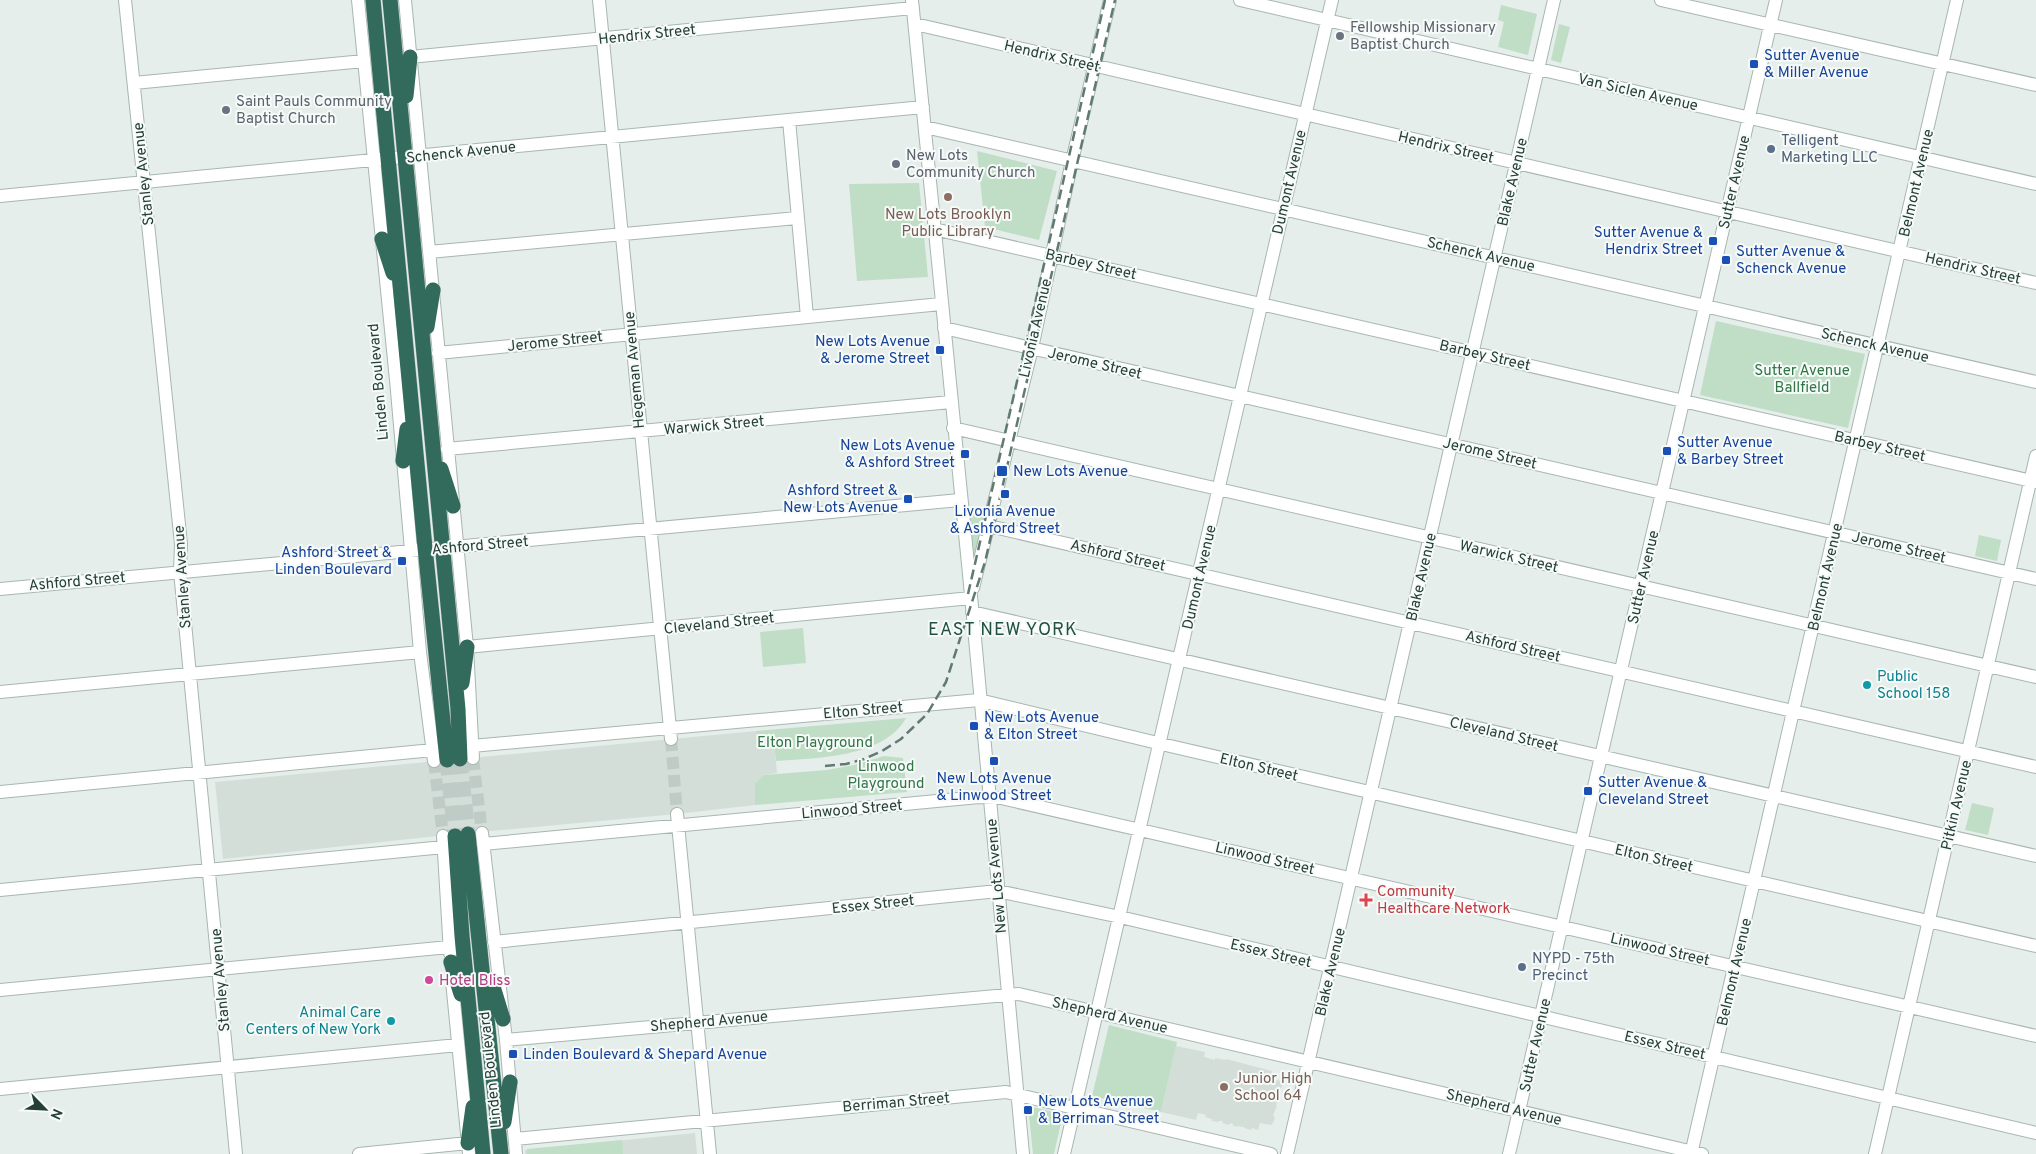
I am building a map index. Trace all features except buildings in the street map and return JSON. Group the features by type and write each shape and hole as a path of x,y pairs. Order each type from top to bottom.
{"highway":[{"name":"Linden Boulevard","path":"373,0 381,160 401,295 411,398 418,551 453,756"},
{"path":"390,0 402,124 413,157 424,348 432,438 450,548 458,709"},
{"path":"402,124 410,57"},
{"path":"382,239 401,295"},
{"path":"424,348 433,290"},
{"path":"403,461 411,398"},
{"path":"432,438 453,506"},
{"path":"453,756 467,647"},
{"name":"Linden Boulevard","path":"462,838 481,951 501,1151"},
{"name":"Linden Boulevard","path":"462,838 471,1022 483,1154"},
{"path":"481,951 504,1019"},
{"path":"451,962 471,1022"},
{"path":"469,1149 476,1078"},
{"path":"501,1151 510,1082"}],"street":[{"name":"Stanley Avenue","path":"125,0 181,544 180,571 236,1154"},
{"name":"Linden Boulevard","path":"358,0 364,61 381,160 382,239 403,461 418,551 420,652 453,756"},
{"path":"404,0 410,57 413,157 429,252 453,506 450,548 467,647 453,756"},
{"name":"Hegeman Avenue","path":"599,0 670,733"},
{"name":"Livonia Avenue","path":"971,598 1032,348 1072,160 1110,0"},
{"name":"Van Siclen Avenue","path":"1240,0 2036,184"},
{"name":"Dumont Avenue","path":"1064,1154 1332,0"},
{"name":"Blake Avenue","path":"1287,1154 1554,0"},
{"path":"1661,0 2036,85"},
{"name":"Sutter Avenue","path":"1510,1154 1776,0"},
{"name":"Belmont Avenue","path":"1695,1153 1713,1057 1736,966 1958,0"},
{"name":"Hendrix Street","path":"410,57 912,4"},
{"name":"New Lots Avenue","path":"912,4 971,598 979,700 1023,1154"},
{"name":"Hendrix Street","path":"915,24 2036,283"},
{"path":"134,83 364,61"},
{"name":"Schenck Avenue","path":"0,196 923,107"},
{"path":"789,120 807,317"},
{"name":"Schenck Avenue","path":"925,127 2036,382"},
{"path":"429,252 797,218"},
{"name":"Barbey Street","path":"934,229 1052,254 2033,481"},
{"name":"Jerome Street","path":"438,353 941,304"},
{"name":"Jerome Street","path":"944,328 2036,579"},
{"name":"Warwick Street","path":"447,449 951,402"},
{"name":"Warwick Street","path":"953,428 2036,677"},
{"name":"Pitkin Avenue","path":"1874,1154 2009,573 2033,481 2036,456"},
{"name":"Ashford Street","path":"0,589 960,500"},
{"name":"Ashford Street","path":"989,526 2036,767"},
{"name":"Cleveland Street","path":"467,647 971,598"},
{"name":"Cleveland Street","path":"972,612 2036,856"},
{"path":"0,692 420,652"},
{"name":"Elton Street","path":"0,792 199,772 453,756 979,700 1160,744 2036,946"},
{"name":"Linwood Street","path":"0,890 209,870 462,838 989,797 1140,829 2036,1036"},
{"path":"678,820 710,1154"},
{"name":"Linden Boulevard","path":"462,838 494,942 504,1019 516,1154"},
{"name":"Linden Boulevard","path":"462,838 449,946 469,1149"},
{"name":"Essex Street","path":"494,942 998,892 1120,917 2036,1133"},
{"path":"0,990 449,946"},
{"name":"Shepherd Avenue","path":"506,1040 1019,994 1098,1011 1695,1153"},
{"path":"0,1089 458,1045"},
{"name":"Berriman Street","path":"515,1139 1006,1092 1272,1154"},
{"path":"359,1154 469,1149"}],"shaded area":[{"path":"756,731 758,744 774,744 777,773 764,775 755,783 755,805 223,859 215,782"},
{"name":"Junior High School 64","path":"1176,1046 1205,1052 1204,1057 1215,1060 1215,1058 1226,1059 1272,1071 1270,1079 1281,1081 1283,1084 1278,1094 1280,1094 1273,1116 1275,1117 1273,1123 1271,1125 1260,1123 1258,1130 1252,1128 1251,1130 1233,1126 1230,1123 1229,1125 1222,1123 1223,1121 1212,1121 1212,1119 1205,1117 1206,1115 1198,1113 1196,1120 1161,1112"},
{"path":"695,1133 697,1154 525,1154 525,1150"}],"green space":[{"path":"1501,5 1537,14 1528,55 1498,47 1504,22 1498,20"},
{"path":"1559,24 1570,27 1561,63 1551,60"},
{"path":"977,151 1057,171 1039,240 985,227"},
{"path":"919,183 928,277 857,281 849,184"},
{"name":"Sutter Avenue Ballfield","path":"1716,321 1865,354 1848,428 1700,395"},
{"path":"970,514 985,517 972,565"},
{"path":"1979,535 2001,540 1997,561 1975,556"},
{"path":"803,628 806,663 763,667 760,632"},
{"name":"Elton Playground","path":"906,718 896,731 882,741 847,753 810,759 776,761 774,744 758,744 756,731"},
{"name":"Linwood Playground","path":"884,756 903,758 907,792 755,805 755,783 764,775 827,770 854,765"},
{"path":"1972,803 1994,808 1988,835 1965,830"},
{"path":"1109,1025 1177,1042 1161,1112 1092,1096"},
{"path":"1028,1106 1063,1114 1054,1154 1033,1154"},
{"path":"622,1140 623,1154 527,1154 527,1149"}],"tunnel":[{"path":"671,739 677,814"},
{"path":"473,758 482,833"},
{"path":"460,759 468,834"},
{"path":"447,760 455,836"},
{"path":"434,761 443,836"}],"railway":[{"path":"968,594 1105,0"},
{"path":"825,766 846,764 864,759 882,751 901,739 927,714 946,682 985,562 1115,0"}],"place":[{"name":"Fellowship Missionary Baptist Church","path":"1340,36"},
{"name":"Sutter Avenue & Miller Avenue","path":"1754,64"},
{"name":"Saint Pauls Community Baptist Church","path":"226,110"},
{"name":"Telligent Marketing LLC","path":"1771,149"},
{"name":"New Lots Community Church","path":"896,164"},
{"name":"New Lots Brooklyn Public Library","path":"948,197"},
{"name":"Sutter Avenue & Hendrix Street","path":"1713,241"},
{"name":"Sutter Avenue & Schenck Avenue","path":"1726,260"},
{"name":"New Lots Avenue & Jerome Street","path":"940,350"},
{"name":"Sutter Avenue & Barbey Street","path":"1667,451"},
{"name":"New Lots Avenue & Ashford Street","path":"965,454"},
{"name":"New Lots Avenue","path":"1002,471"},
{"name":"Livonia Avenue & Ashford Street","path":"1005,494"},
{"name":"Ashford Street & New Lots Avenue","path":"908,499"},
{"name":"Ashford Street & Linden Boulevard","path":"402,561"},
{"name":"Public School 158","path":"1867,685"},
{"name":"New Lots Avenue & Elton Street","path":"974,726"},
{"name":"New Lots Avenue & Linwood Street","path":"994,761"},
{"name":"Sutter Avenue & Cleveland Street","path":"1588,791"},
{"name":"Community Healthcare Network","path":"1366,900"},
{"name":"NYPD - 75th Precinct","path":"1522,967"},
{"name":"Hotel Bliss","path":"429,980"},
{"name":"Animal Care Centers of New York","path":"391,1021"},
{"name":"Linden Boulevard & Shepard Avenue","path":"513,1054"},
{"name":"Junior High School 64","path":"1224,1087"},
{"name":"New Lots Avenue & Berriman Street","path":"1028,1110"}],"district":[{"name":"EAST NEW YORK","path":"1003,629"}]}
